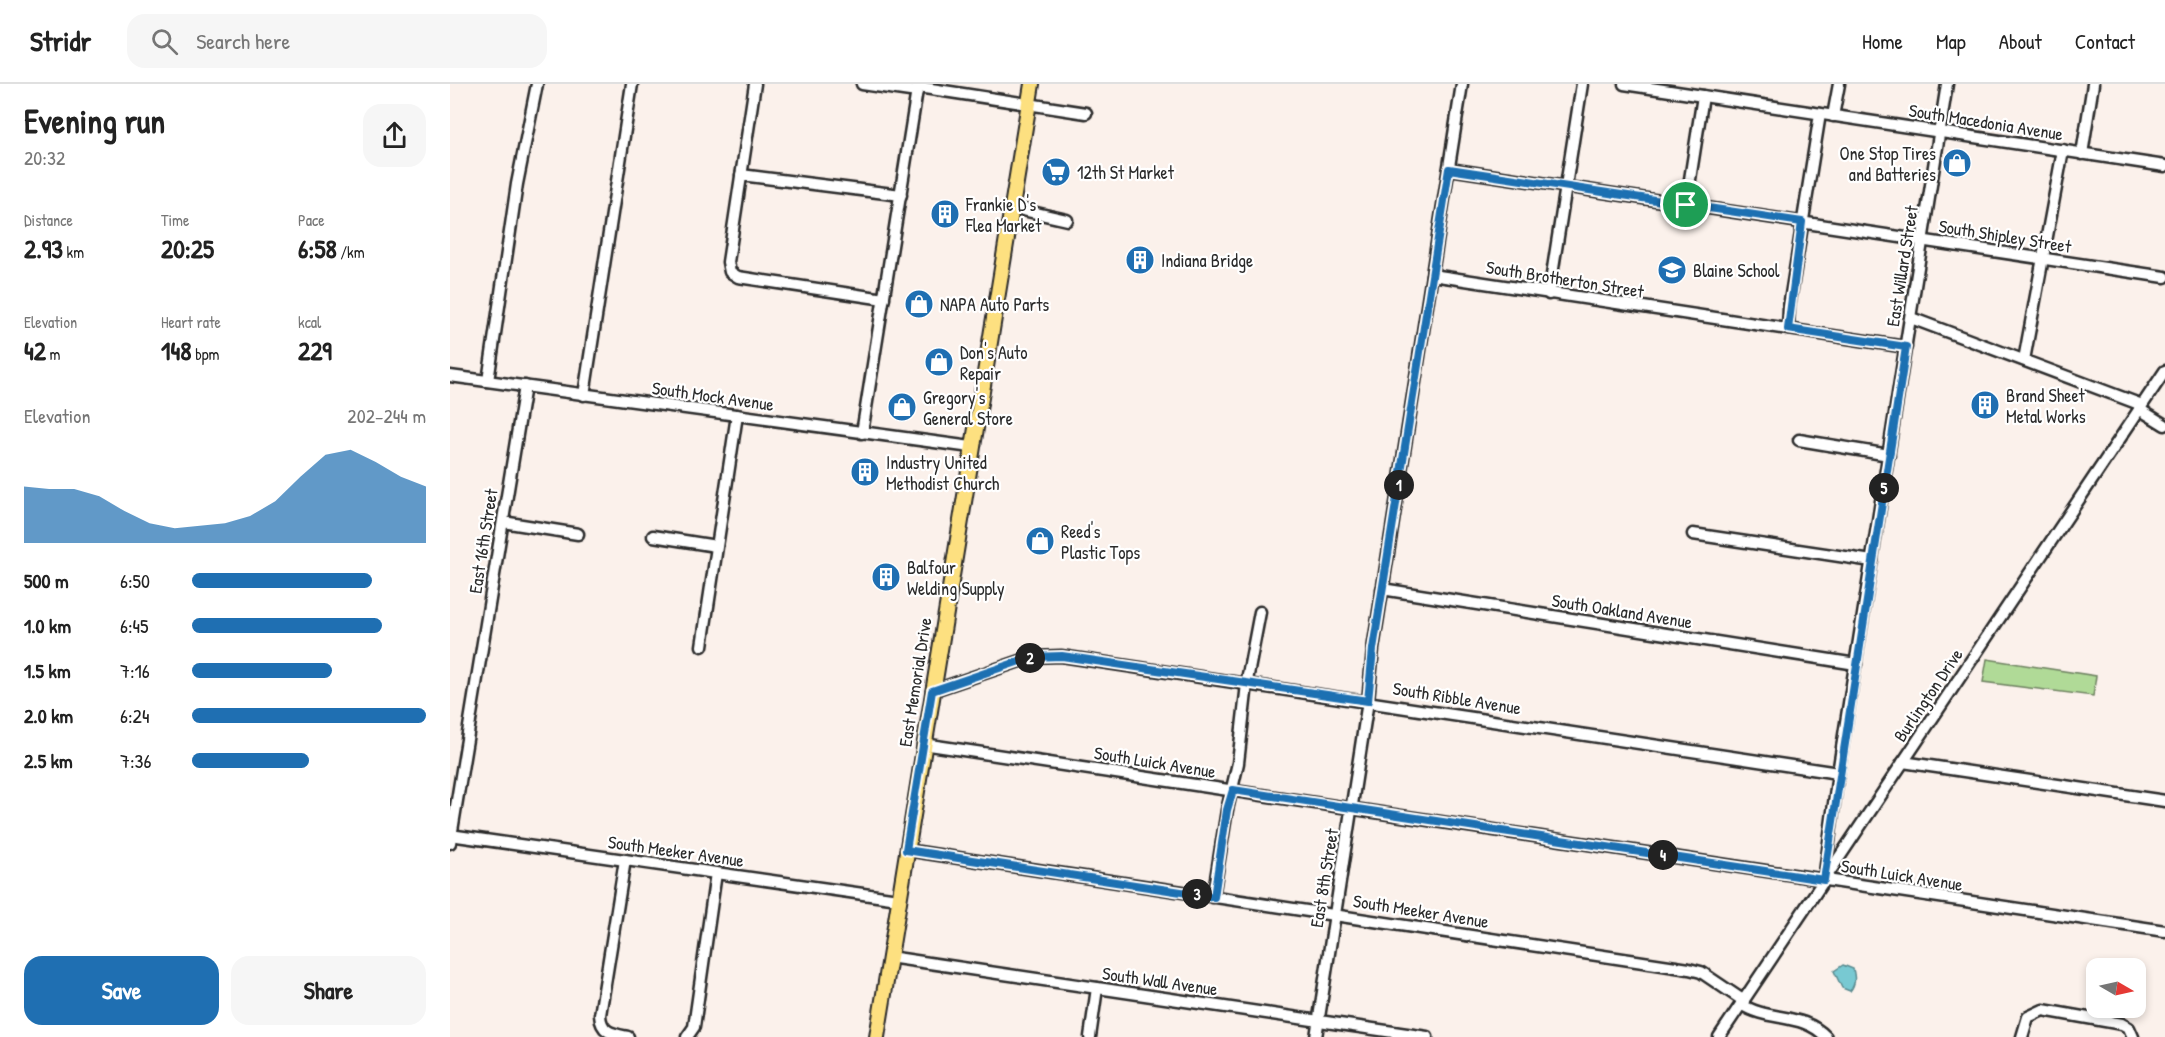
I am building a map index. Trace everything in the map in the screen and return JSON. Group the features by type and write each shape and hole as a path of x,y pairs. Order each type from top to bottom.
{"main road":[{"name":"East Memorial Drive","path":"877,1037 1010,207 1032,84"}],"street":[{"path":"488,381 517,184 537,84"},
{"path":"584,395 632,84"},
{"path":"755,84 728,262 730,272 738,277 884,299"},
{"path":"862,84 918,88 1086,113"},
{"name":"East 8th Street","path":"1316,1037 1462,84"},
{"path":"1550,294 1582,84"},
{"name":"South Macedonia Avenue","path":"1624,84 2165,166"},
{"path":"1833,116 1839,84"},
{"name":"East Willard Street","path":"1824,880 1838,773 1947,84"},
{"path":"2082,154 2093,84"},
{"path":"862,433 918,88"},
{"path":"1686,205 1703,96"},
{"path":"1788,329 1802,222 1820,114"},
{"path":"2024,360 2063,150"},
{"name":"South Shipley Street","path":"1449,169 2165,277"},
{"path":"741,175 901,195"},
{"path":"1010,207 1067,220"},
{"name":"South Brotherton Street","path":"1432,275 1906,347"},
{"path":"1911,318 2141,407 2165,425"},
{"name":"Burlington Drive","path":"1719,1037 2165,371"},
{"name":"South Mock Avenue","path":"450,376 971,447"},
{"name":"East 16th Street","path":"451,838 525,386"},
{"path":"702,646 737,415"},
{"path":"1799,440 1889,455"},
{"path":"503,522 578,534"},
{"path":"1694,534 1872,561"},
{"path":"653,536 717,546"},
{"name":"South Oakland Avenue","path":"1383,589 1856,664"},
{"path":"1214,897 1260,612"},
{"name":"South Ribble Avenue","path":"932,691 1047,655 1248,683 1838,773"},
{"name":"South Luick Avenue","path":"923,744 2165,931"},
{"path":"1903,762 2165,801"},
{"name":"South Meeker Avenue","path":"451,838 898,899"},
{"name":"South Meeker Avenue","path":"906,850 1696,970 1743,1002 1755,1014 1805,1023 1819,1029 1826,1037"},
{"path":"625,860 600,1016 601,1025 609,1033 628,1037"},
{"path":"687,1037 694,1027 716,873"},
{"name":"South Wall Avenue","path":"889,957 1427,1037"},
{"path":"1090,1037 1097,988"},
{"path":"2022,1037 2028,1017 2043,1010 2122,1024 2129,1028 2133,1037"}],"green space":[{"path":"1987,659 2096,676 2093,696 1983,682"}],"water":[{"path":"1843,965 1853,969 1854,980 1850,991 1842,988 1834,971"}],"place":[{"name":"One Stop Tires and Batteries","path":"1957,163"},
{"name":"12th St Market","path":"1056,172"},
{"name":"Frankie D's Flea Market","path":"945,214"},
{"name":"Indiana Bridge","path":"1140,260"},
{"name":"Blaine School","path":"1672,270"},
{"name":"NAPA Auto Parts","path":"919,304"},
{"name":"Don's Auto Repair","path":"939,362"},
{"name":"Brand Sheet Metal Works","path":"1985,405"},
{"name":"Gregory's General Store","path":"902,407"},
{"name":"Industry United Methodist Church","path":"865,472"},
{"name":"Reed's Plastic Tops","path":"1040,541"},
{"name":"Balfour Welding Supply","path":"886,577"}],"route":[{"path":"1449,169 1686,205 1802,222 1789,307 1788,329 1906,347 1838,773 1824,880 1233,790 1227,810 1214,897 906,850 932,691 1032,657 1062,656 1368,701 1373,649 1449,169"}]}
